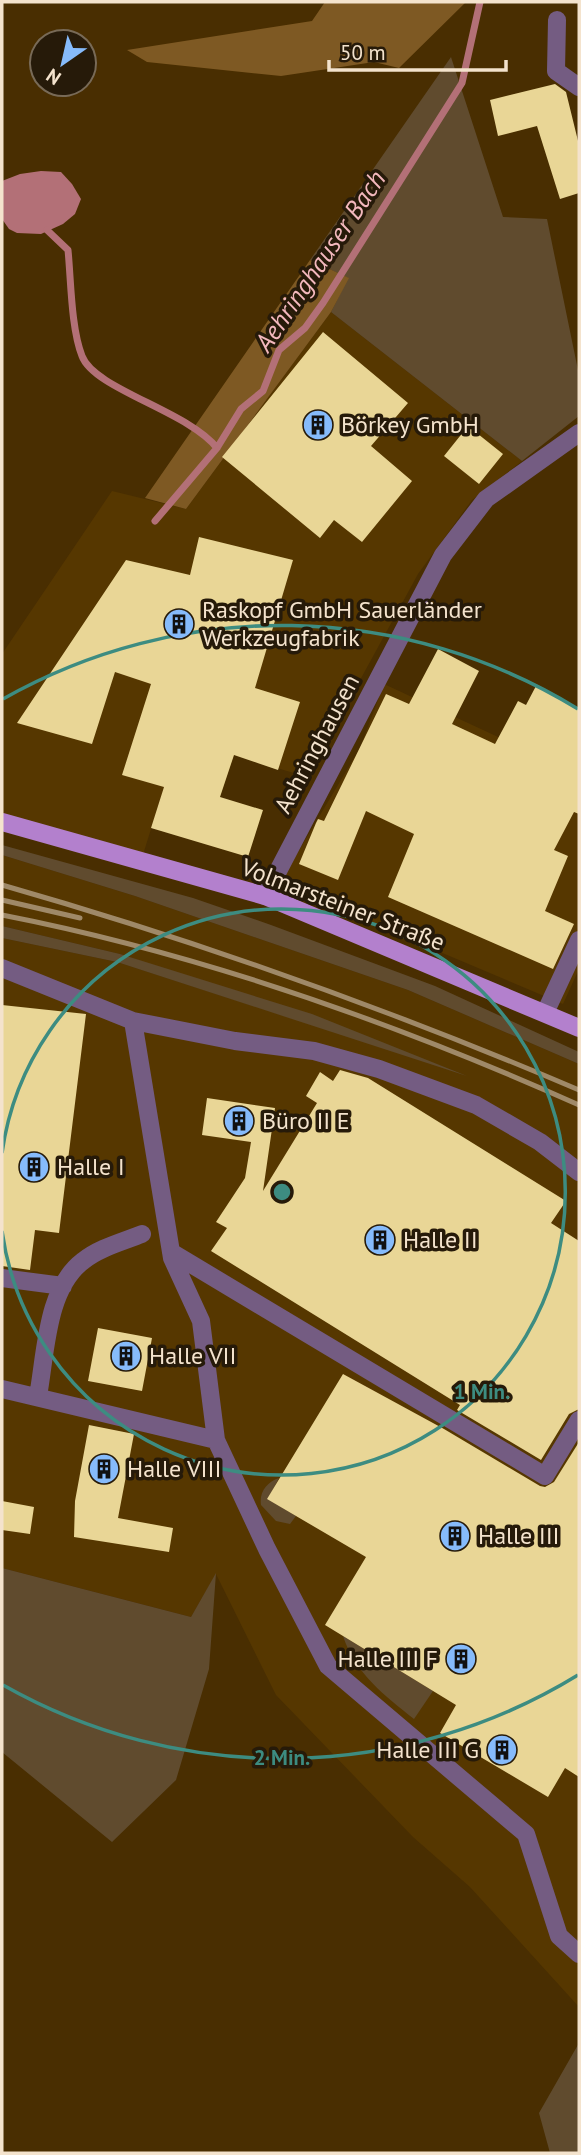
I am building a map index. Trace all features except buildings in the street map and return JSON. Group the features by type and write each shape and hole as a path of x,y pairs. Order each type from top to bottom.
{"main road":[{"name":"Volmarsteiner Straße","path":"2,822 265,896 579,1028"}],"street":[{"path":"557,20 556,71 579,87"},
{"name":"Aehringhausen","path":"265,896 443,555 486,499 579,433"},
{"path":"545,1013 579,940"},
{"path":"2,968 133,1021 235,1041 314,1051 379,1069 476,1105 540,1142 579,1172"},
{"path":"133,1021 171,1252 201,1321 216,1440 267,1549 328,1666 526,1834 559,1936 579,1954"},
{"path":"38,1396 55,1298 82,1261 142,1234"},
{"path":"171,1252 545,1476 579,1420"},
{"path":"2,1278 63,1286"},
{"path":"2,1389 216,1440"}],"shaded area":[{"path":"325,2 466,2 399,68 374,62 281,76 147,62 127,50 312,21"},
{"path":"451,57 503,217 547,219 579,375 579,416 522,461 331,312 348,278 310,260"},
{"path":"61,172 81,199 75,214 63,224 41,234 17,233 9,229 2,219 2,181 20,174"},
{"path":"310,260 349,278 331,312 186,509 145,498"},
{"path":"331,312 522,461 472,500 418,574 307,777 234,755 220,797 166,781 141,861 2,822 2,654 112,491 186,509"},
{"path":"384,684 567,769 579,748 579,969 563,1004 279,884 360,748"},
{"path":"2,845 193,898 435,986 579,1052 579,1064 408,990 135,896 2,855"},
{"path":"2,855 135,896 408,990 579,1064 579,2007 470,1887 413,1837 276,1695 216,1574 191,1617 2,1568 2,938 117,962 453,1070 120,954 2,926"},
{"path":"2,926 120,954 312,1014 467,1076 117,962 2,938"},
{"path":"279,1478 268,1499 296,1516 290,1524 276,1521 261,1505 265,1488"},
{"path":"2,1568 191,1617 216,1573 209,1669 176,1780 112,1842 2,1752"},
{"path":"343,1636 433,1691 414,1719 363,1672"},
{"path":"579,2043 579,2153 550,2153 539,2113"}],"waterway":[{"name":"Aehringhauser Bach","path":"155,521 217,448 241,409 263,391 279,350 305,328 323,303 462,83 480,2"},
{"path":"47,230 68,250 78,345 90,368 122,390 185,423 217,448"}],"railway":[{"path":"2,885 148,929 294,978 579,1090"},
{"path":"2,900 80,918"},
{"path":"2,915 150,949 296,993 438,1046 579,1105"}],"place":[{"name":"Börkey GmbH","path":"318,425"},
{"name":"Raskopf GmbH Sauerländer Werkzeugfabrik","path":"179,624"},
{"name":"Büro II E","path":"239,1121"},
{"name":"Halle I","path":"34,1167"},
{"name":"Halle II","path":"380,1240"},
{"name":"Halle VII","path":"126,1356"},
{"name":"Halle VIII","path":"104,1469"},
{"name":"Halle III","path":"455,1536"},
{"name":"Halle III F","path":"461,1659"},
{"name":"Halle III G","path":"502,1750"}]}
